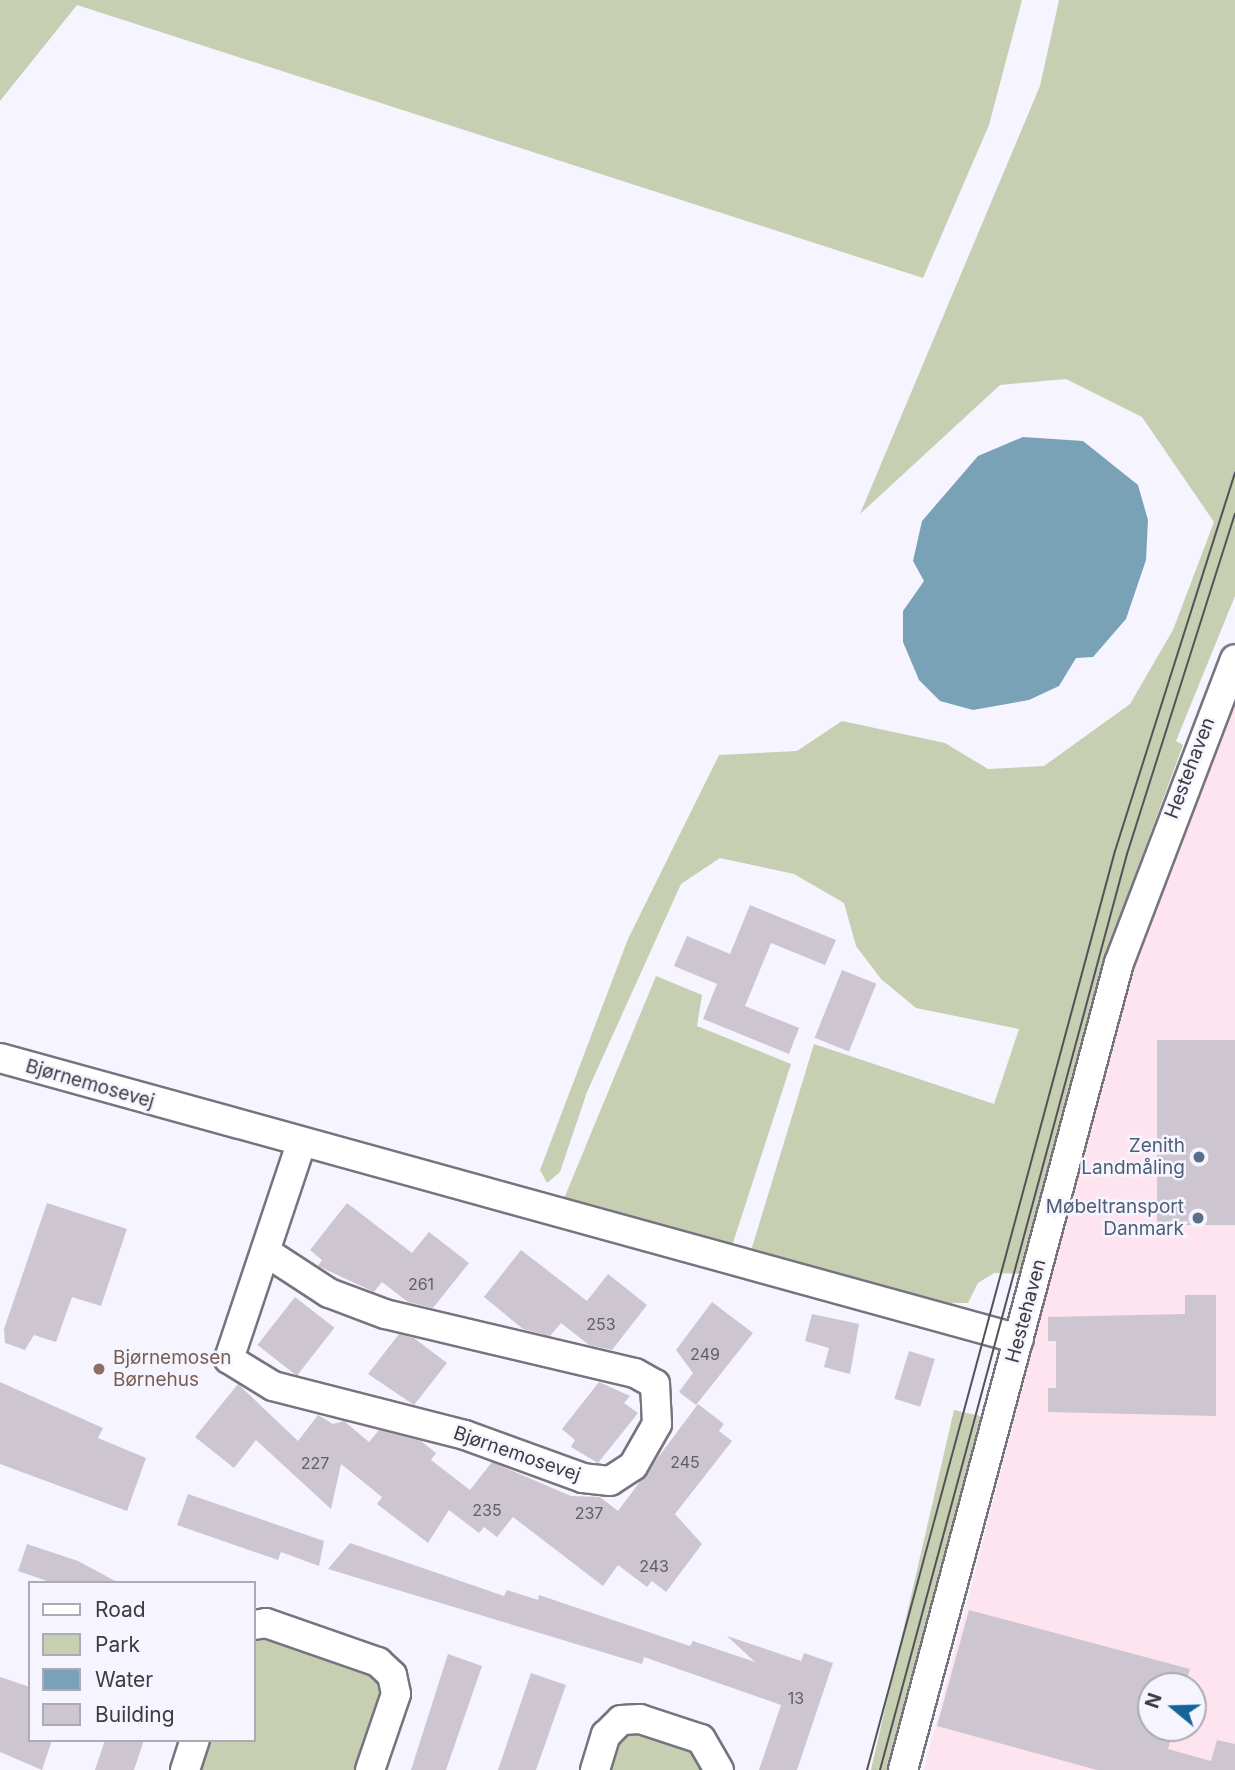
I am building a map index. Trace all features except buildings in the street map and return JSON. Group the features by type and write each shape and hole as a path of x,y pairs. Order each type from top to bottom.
{"street":[{"name":"Hestehaven","path":"903,1770 1119,962 1235,659"},
{"name":"Bjørnemosevej","path":"0,1058 301,1144 1019,1339"},
{"name":"Bjørnemosevej","path":"266,1252 329,1293 385,1314 635,1373 655,1384 657,1424 633,1466 610,1481 583,1478 465,1435 273,1386 229,1359 301,1144"},
{"path":"256,1625 266,1623 378,1662 392,1675 396,1693 370,1770"},
{"path":"595,1770 607,1735 621,1720 640,1719 701,1739 719,1770"},
{"path":"185,1770 194,1742"}],"shaded area":[{"path":"1235,691 1235,1770 924,1770 1122,1000"}],"green space":[{"path":"0,0 1022,0 989,125 923,278 77,5 0,101"},
{"path":"1059,0 1235,0 1235,596 1176,741 1183,745 1119,919 1023,1274 994,1273 978,1283 968,1303 936,1303 750,1254 814,1044 994,1104 1019,1029 916,1008 881,979 856,946 844,903 794,874 720,858 681,884 587,1092 560,1172 547,1183 540,1170 628,939 719,755 797,751 842,721 945,743 988,769 1044,766 1130,704 1173,630 1214,522 1142,417 1066,379 1000,385 860,514 1040,86"},
{"path":"656,976 702,995 697,1026 791,1064 731,1249 563,1201"},
{"path":"954,1410 984,1417 903,1770 871,1770"},
{"path":"261,1634 373,1673 384,1694 357,1770 198,1770 207,1742 256,1742 256,1637"},
{"path":"638,1730 697,1751 706,1770 608,1770 619,1738"}],"water":[{"path":"1023,437 1083,441 1138,485 1148,520 1146,560 1126,619 1093,657 1076,658 1059,686 1029,700 973,710 940,701 919,680 903,642 903,611 924,581 913,561 922,521 978,456"}],"tram line":[{"path":"867,1770 1115,851 1235,473"},
{"path":"880,1770 1127,854 1235,514"}],"place":[{"name":"Zenith Landmåling","path":"1199,1157"},
{"name":"Møbeltransport Danmark","path":"1198,1218"},
{"name":"Bjørnemosen Børnehus","path":"99,1369"}]}
